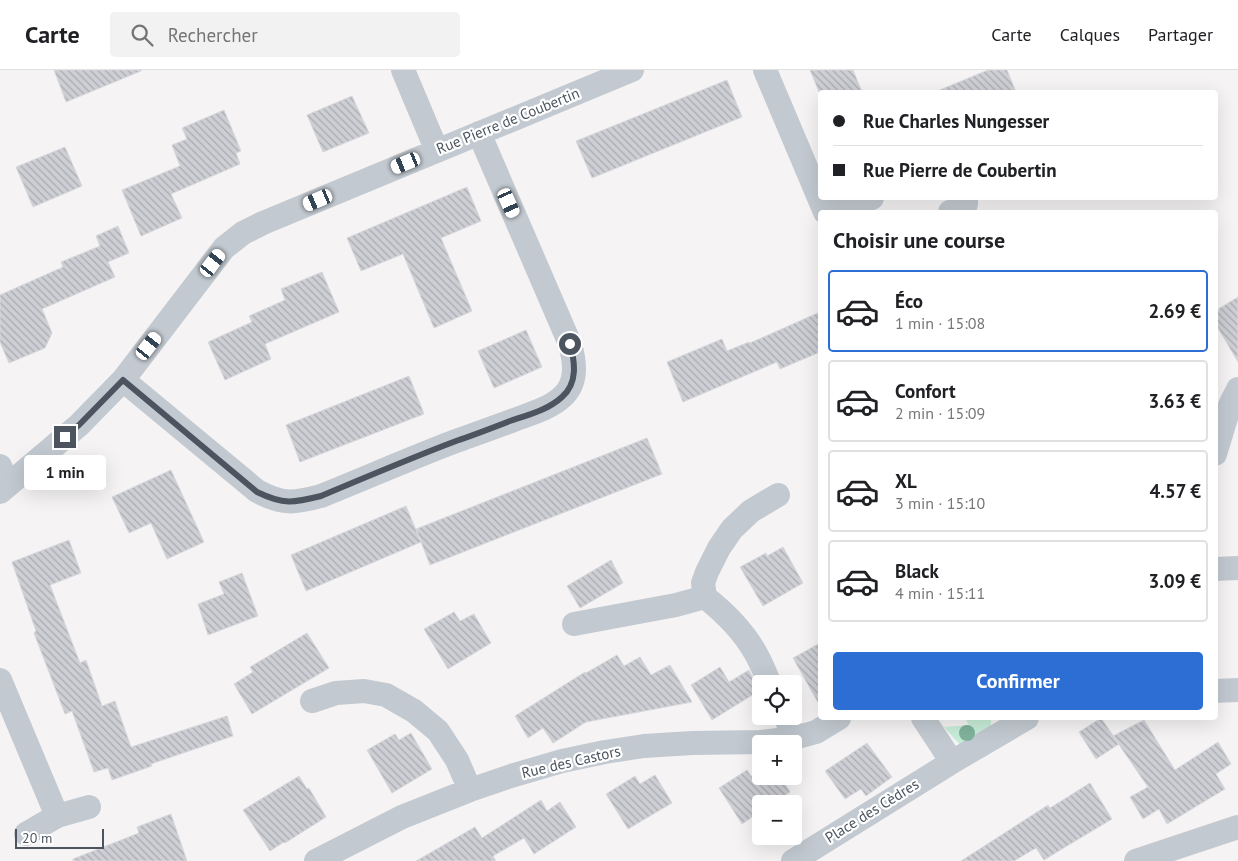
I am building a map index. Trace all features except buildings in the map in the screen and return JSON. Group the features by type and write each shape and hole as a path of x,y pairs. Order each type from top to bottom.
{"street":[{"path":"403,70 437,151"},
{"name":"Rue Pierre de Coubertin","path":"3,481 79,425 123,380 224,248 243,233 263,222 632,70"},
{"path":"765,70 818,195"},
{"path":"123,380 257,492 282,502 302,501 321,496 451,443 552,405 564,396 571,384 575,371 570,344 479,133"},
{"path":"841,210 867,200"},
{"path":"956,210 962,208 966,204 966,200"},
{"path":"1218,444 1230,405 1238,389"},
{"path":"704,597 703,583 707,572 719,548 732,529 751,511 778,495"},
{"path":"1218,569 1238,568"},
{"path":"574,624 676,605 704,597"},
{"path":"704,597 714,604 744,635 756,652 766,675"},
{"path":"0,680 57,816"},
{"path":"1218,691 1238,690"},
{"path":"312,701 336,693 364,691 386,695 414,711 438,731 457,760 470,790"},
{"name":"Rue des Castors","path":"802,736 816,732 835,720"},
{"path":"924,720 952,762"},
{"name":"Place des Cèdres","path":"794,861 952,762 1024,720"},
{"name":"Rue des Castors","path":"316,861 402,818 470,790 562,761 644,746 692,742 752,742"},
{"path":"26,834 57,816 89,806"},
{"path":"1136,861 1238,827"}],"green space":[{"path":"966,720 991,720 991,729 962,747 944,727 969,725"}],"route":[{"path":"65,437 99,406 123,380 257,492 282,502 302,501 321,496 451,443 552,405 564,396 571,384 575,371 570,344"}]}
